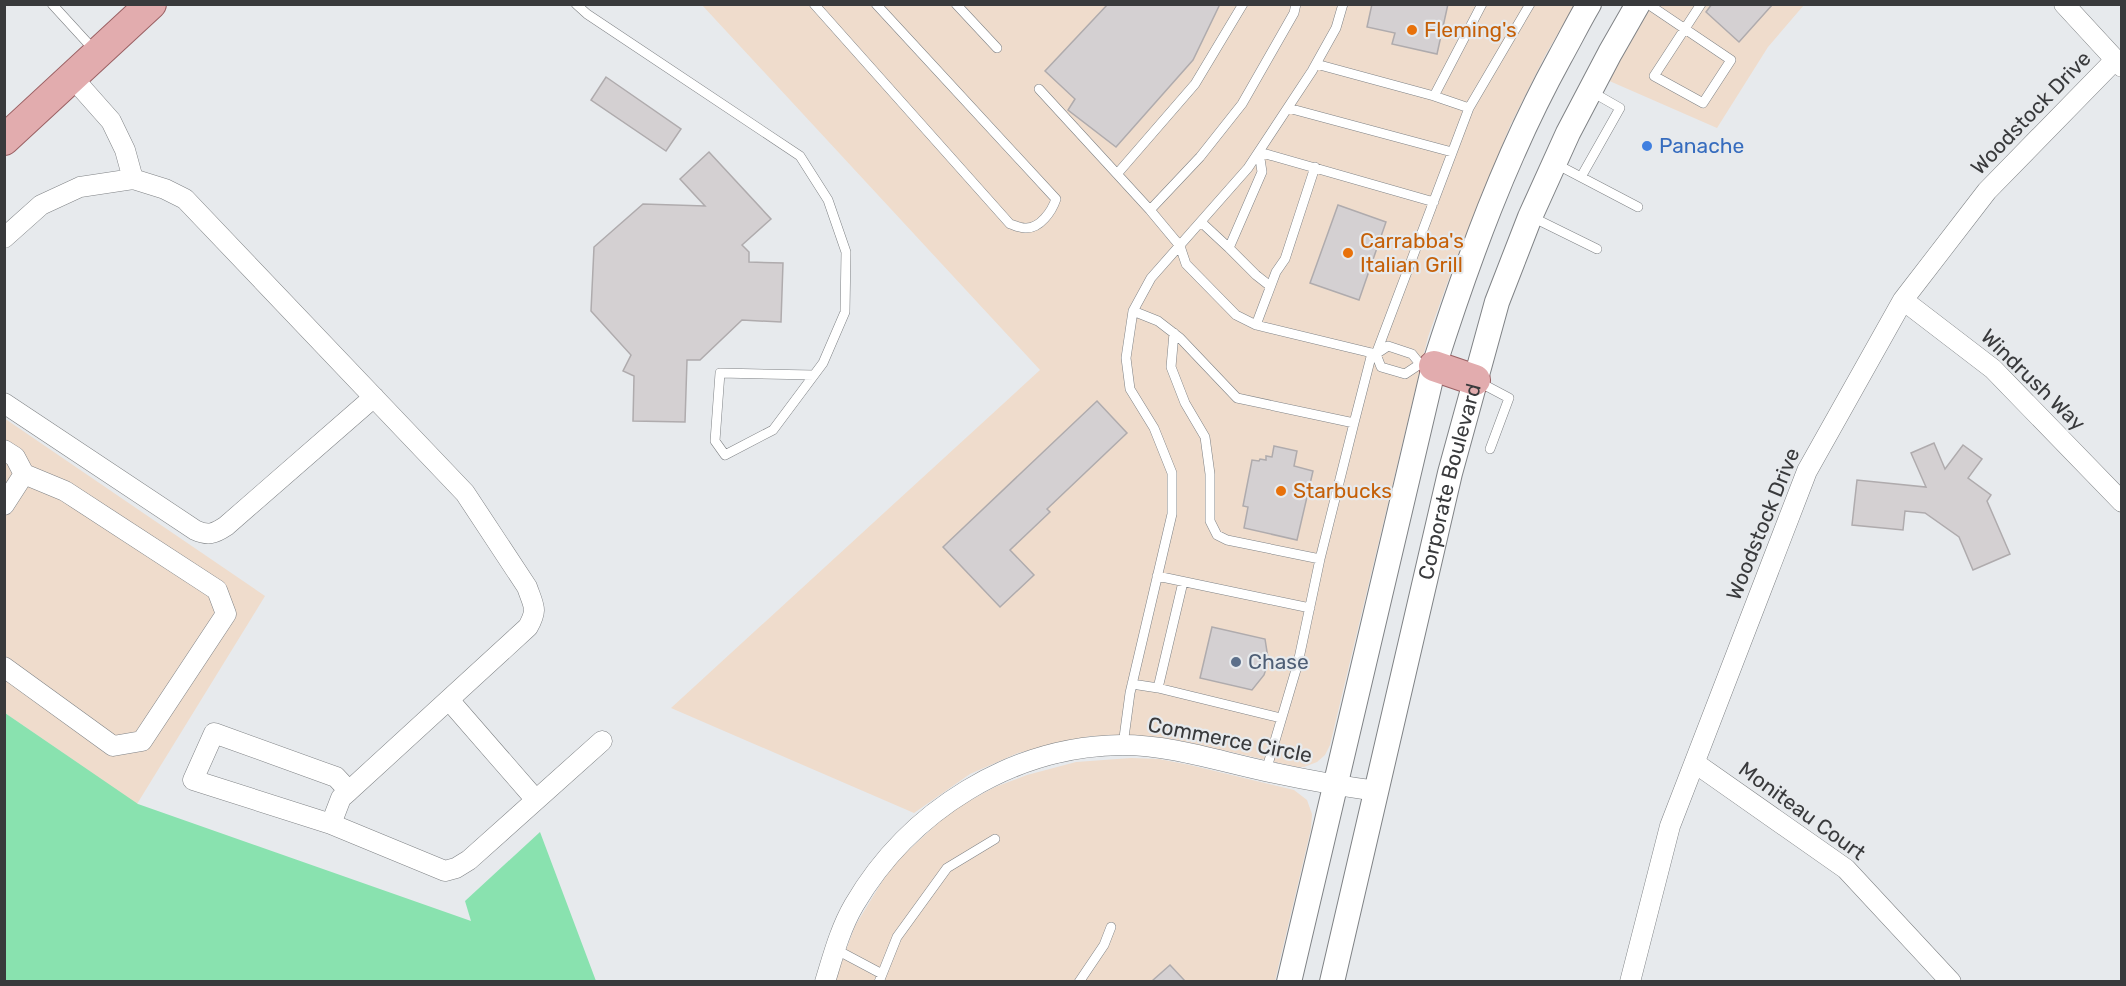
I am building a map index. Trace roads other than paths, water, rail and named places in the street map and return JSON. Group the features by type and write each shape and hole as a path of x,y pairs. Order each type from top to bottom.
{"main road":[{"path":"4,140 151,4"},
{"path":"1427,365 1475,380"}],"street":[{"name":"Corporate Boulevard","path":"1289,981 1335,785 1427,365 1534,104 1589,4"},
{"name":"Corporate Boulevard","path":"1332,981 1450,473 1497,302 1554,163 1590,91 1638,4"},
{"path":"2064,4 2118,64"},
{"name":"Woodstock Drive","path":"1630,981 1670,826 1807,471 1903,300 1987,191 2118,64"},
{"path":"72,77 111,121 125,150 133,179"},
{"path":"4,238 41,205 80,187 133,179 165,189 185,199 465,493 527,588 535,614 528,627 341,798 331,825"},
{"name":"Windrush Way","path":"1903,300 1993,369 2121,502"},
{"path":"4,403 195,530 204,534 214,534 374,397"},
{"path":"4,450 15,457 24,474 65,491 217,590 226,614 142,741 113,746 4,667"},
{"path":"4,505 24,474"},
{"path":"448,700 536,800"},
{"path":"349,791 336,777 214,733 193,780 331,825 445,871 456,868 469,860 602,741"},
{"name":"Commerce Circle","path":"825,981 835,949 853,906 901,843 931,815 960,793 1000,773 1046,756 1123,745 1184,752 1335,785 1377,791"},
{"name":"Moniteau Court","path":"1695,763 1846,869 1951,981"}],"lane":[{"path":"576,4 800,156 828,200 846,252 845,312 823,363 773,430 725,455 715,441 720,373 814,375"},
{"path":"814,4 1010,224 1027,228 1041,222 1052,211 1056,199 876,4"},
{"path":"956,4 997,48"},
{"path":"1117,174 1196,84 1244,4"},
{"path":"1150,210 1200,157 1242,104 1294,13 1296,4"},
{"path":"1123,745 1132,684 1172,514 1172,473 1154,428 1130,389 1126,358 1133,311 1151,278 1248,168 1259,152 1316,64 1336,28 1343,4"},
{"path":"1434,96 1482,4"},
{"path":"1266,771 1298,663 1320,559 1374,353 1469,108 1530,4"},
{"path":"1648,4 1684,30 1731,60 1703,103 1654,75 1684,30 1701,4"},
{"path":"58,7 98,54"},
{"path":"1316,64 1434,96 1469,108"},
{"path":"1039,89 1150,210 1180,246 1186,264 1236,315 1256,325 1374,353 1388,346 1412,354 1427,365"},
{"path":"1581,177 1620,108 1590,91"},
{"path":"1288,108 1452,152"},
{"path":"1259,152 1434,202"},
{"path":"1229,248 1262,172 1259,152"},
{"path":"1554,163 1638,207"},
{"path":"1256,325 1276,272 1285,259 1315,167"},
{"path":"1530,217 1597,249"},
{"path":"1201,222 1270,286"},
{"path":"1133,311 1158,321 1174,333 1237,398 1354,423"},
{"path":"1174,333 1171,367 1185,403 1205,437 1210,474 1210,521 1216,535 1227,540 1320,559"},
{"path":"1374,353 1381,367 1405,374 1427,365"},
{"path":"1475,380 1509,398 1490,450"},
{"path":"1157,576 1310,608"},
{"path":"1158,688 1183,582"},
{"path":"1132,684 1158,688 1281,718"},
{"path":"835,949 881,978 897,937 947,868 995,839"},
{"path":"1079,981 1104,945 1111,927"}],"place":[{"name":"Fleming's","path":"1412,30"},
{"name":"Panache","path":"1647,146"},
{"name":"Carrabba's Italian Grill","path":"1348,253"},
{"name":"Starbucks","path":"1281,491"},
{"name":"Chase","path":"1236,662"}]}
